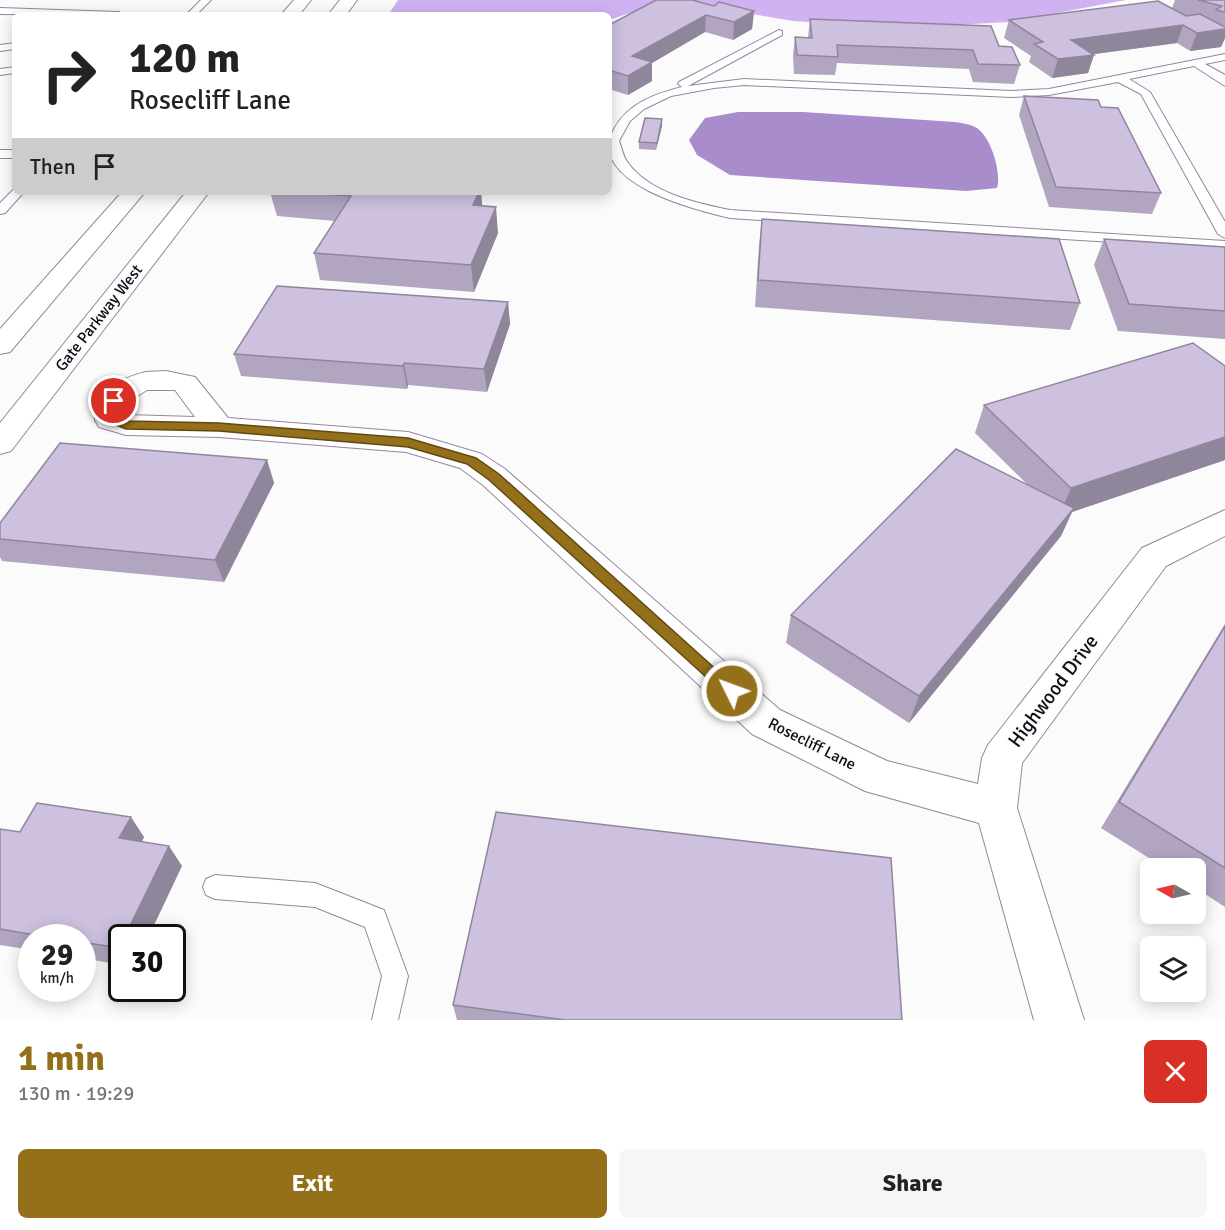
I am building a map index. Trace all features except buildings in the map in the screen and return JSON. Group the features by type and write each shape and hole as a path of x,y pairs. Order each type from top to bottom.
{"street":[{"path":"293,12 303,0"},
{"path":"0,346 131,195"},
{"name":"Gate Parkway West","path":"0,444 196,195"},
{"name":"Rosecliff Lane","path":"219,427 408,442 471,461 494,477 766,722 880,778 996,808"},
{"name":"Highwood Drive","path":"1059,1020 996,808 1002,758 1154,557 1225,522"}],"lane":[{"path":"194,12 206,0"},
{"path":"0,11 21,12"},
{"path":"779,33 652,101 627,117 613,141 613,151 621,163 667,197 694,207 730,214 1225,245"},
{"path":"652,101 712,84 744,82 1012,94 1049,92 1225,57"},
{"path":"1196,63 1221,77 1225,83"},
{"path":"1119,78 1144,92 1225,234"},
{"path":"612,124 622,125"},
{"path":"0,210 15,195"},
{"path":"215,887 315,895 375,919 395,976 385,1020"}],"shaded area":[{"path":"398,0 1126,0 1009,22 896,28 793,21 700,5 630,13 612,19 612,12 390,12"},
{"path":"738,112 803,112 955,122 970,125 985,137 994,154 998,173 997,188 966,191 730,175 697,155 689,140 705,118"}],"route":[{"path":"114,401 110,420 126,425 219,427 408,442 471,461 494,477 732,691"}]}
